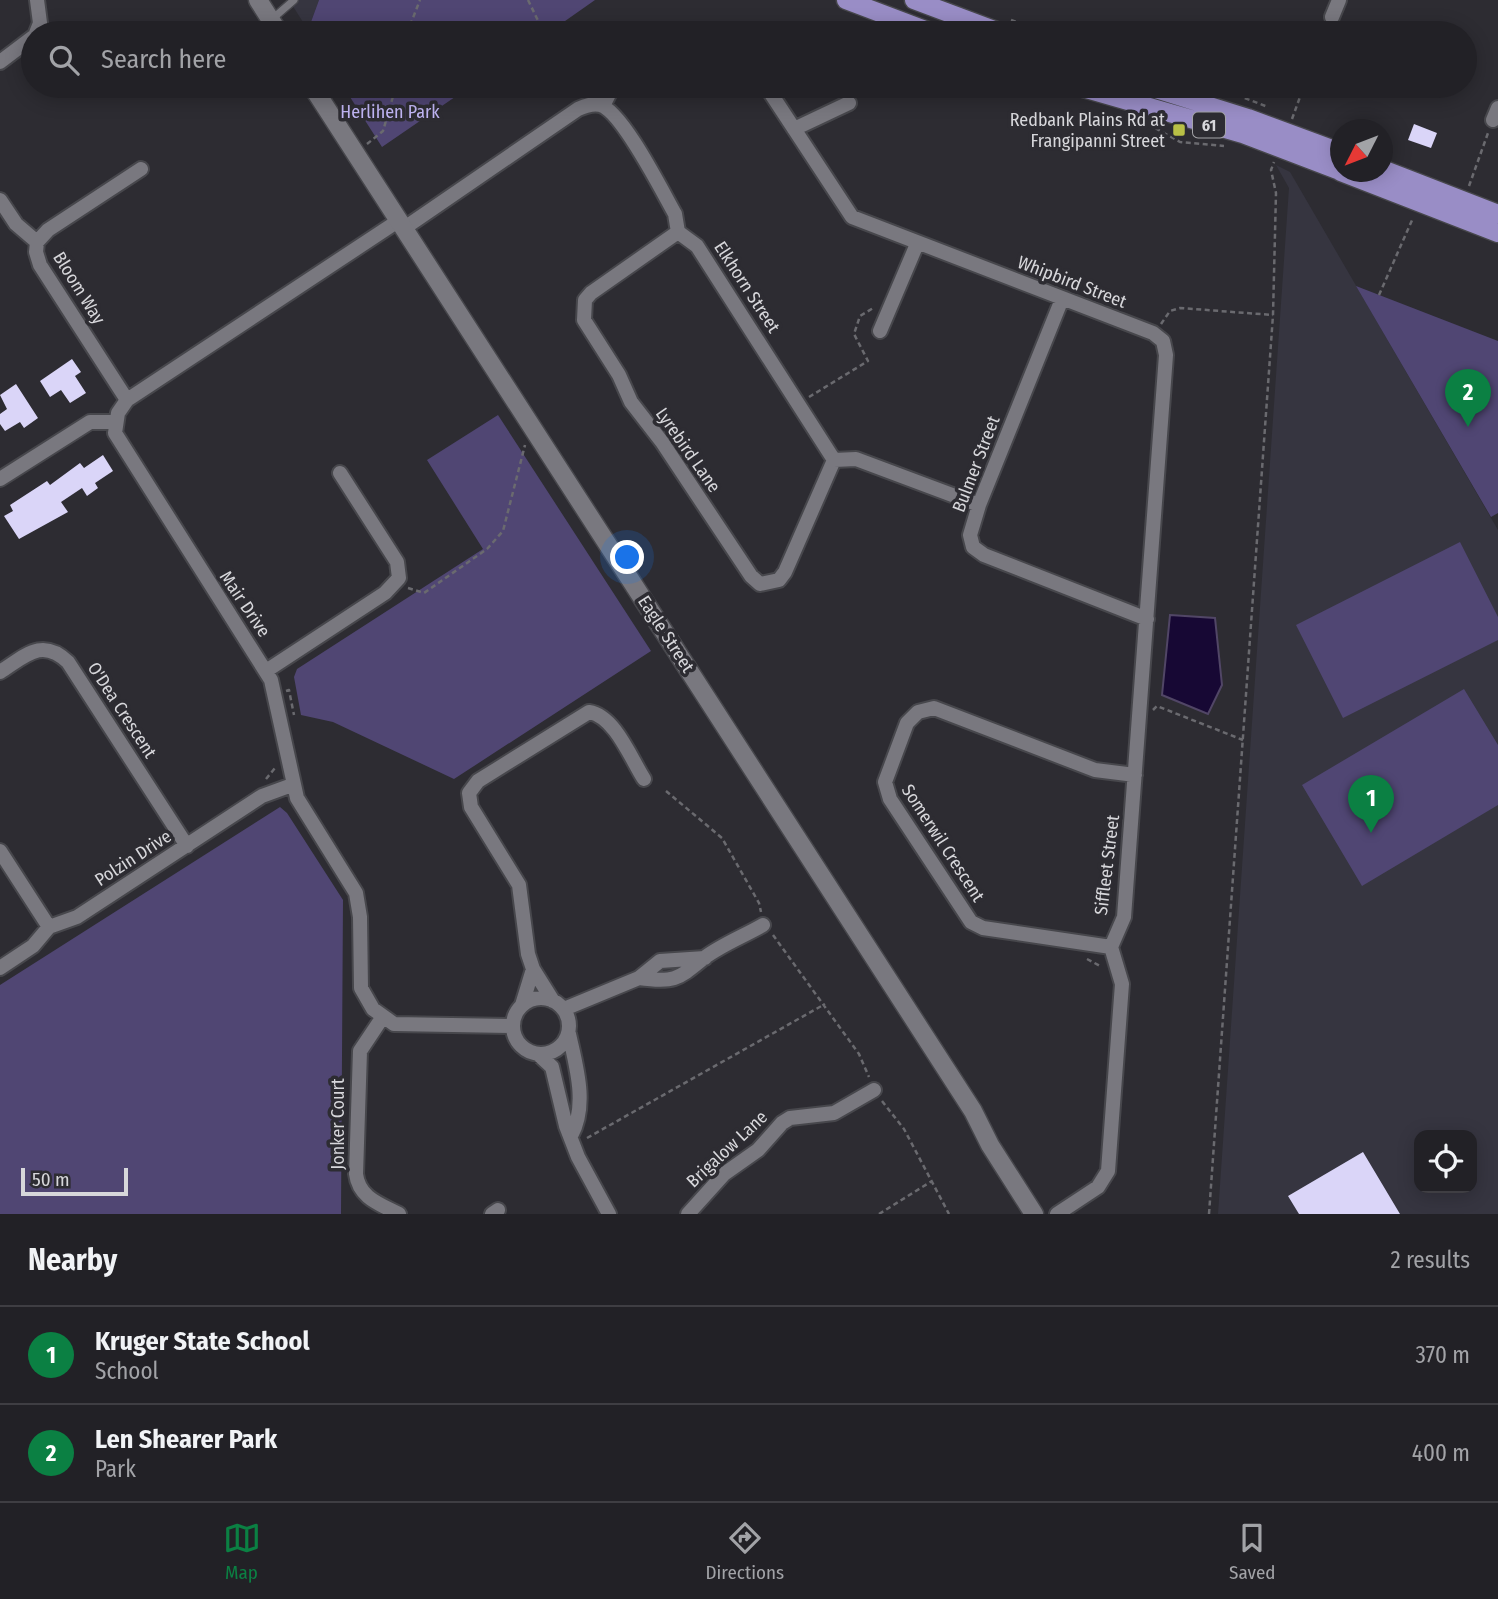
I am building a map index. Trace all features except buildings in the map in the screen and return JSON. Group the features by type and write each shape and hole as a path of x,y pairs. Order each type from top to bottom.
{"main road":[{"path":"846,0 901,21"},
{"path":"914,0 970,21"},
{"name":"61","path":"1118,98 1243,134 1330,167"},
{"name":"61","path":"1183,98 1330,148"},
{"path":"1393,173 1498,214"},
{"name":"61","path":"1369,182 1498,233"}],"street":[{"path":"37,0 40,21"},
{"path":"258,0 271,21"},
{"path":"1332,17 1339,0"},
{"path":"0,62 21,46"},
{"name":"Eagle Street","path":"320,98 973,1111 1048,1214"},
{"path":"0,479 90,422 115,422 127,400 578,108 593,104 603,106 607,98"},
{"name":"Whipbird Street","path":"774,98 852,217 1153,333 1163,341 1166,355 1147,619"},
{"path":"793,129 849,103"},
{"name":"Elkhorn Street","path":"603,106 617,118 675,214 678,232 697,246 834,460"},
{"path":"37,242 48,230 141,169"},
{"name":"Bloom Way","path":"0,200 16,224 37,242 36,252 40,265 127,400"},
{"name":"Lyrebird Lane","path":"678,232 591,293 585,300 584,320 620,375 638,413 662,442 751,576 760,584 779,580 785,572 834,460"},
{"path":"880,331 917,244"},
{"name":"Bulmer Street","path":"1062,299 979,505 970,535 973,547 984,555 1147,619"},
{"name":"Mair Drive","path":"115,422 120,445 266,671 276,694 292,785 297,798 356,892 360,917 361,988 365,999 382,1018"},
{"path":"834,460 856,459 979,505"},
{"path":"266,671 396,584 400,570 397,562 340,473"},
{"name":"Siffleet Street","path":"1111,947 1124,917 1147,619"},
{"name":"O'Dea Crescent","path":"0,672 34,651 48,648 68,662 187,846"},
{"name":"Somerwil Crescent","path":"1111,947 983,928 971,922 890,799 886,782 907,723 918,712 934,708 1095,770 1135,775"},
{"path":"572,1140 579,1103 578,1075 569,1034 569,1021 533,969 526,944 519,885 469,800 472,787 589,712 596,713 609,723 644,779"},
{"name":"Polzin Drive","path":"0,968 33,946 49,927 77,917 262,796 292,785"},
{"path":"0,851 49,927"},
{"path":"522,1005 534,999 558,1005 639,978 676,979 693,971 705,958 763,925"},
{"path":"1057,1214 1098,1187 1105,1180 1108,1171 1122,984 1111,947"},
{"path":"533,969 513,1026 520,1045 538,1054 552,1066 572,1140 587,1177 609,1214"},
{"path":"382,1018 406,1025 513,1026"},
{"name":"Jonker Court","path":"382,1018 360,1051 356,1174 357,1182 367,1198 399,1214"},
{"path":"538,1054 557,1050 569,1034"},
{"name":"Brigalow Lane","path":"688,1214 724,1174 758,1150 782,1123 790,1118 834,1113 874,1090"},
{"name":"Eagle Street","path":"973,1111 989,1145 1034,1214"}],"lane":[{"path":"279,21 295,0"}],"path":[{"path":"411,21 419,0"},
{"path":"528,0 538,21"},
{"path":"367,145 383,131 393,98"},
{"path":"1287,132 1300,98"},
{"path":"1463,201 1496,114"},
{"path":"1145,123 1181,142 1226,146"},
{"path":"1209,1214 1273,315 1276,193 1271,170 1275,161 1267,158"},
{"path":"1379,295 1414,216"},
{"path":"803,388 809,397 812,397 868,360 854,334 855,324 860,316 876,306"},
{"path":"1159,328 1162,319 1170,311 1180,309 1273,315"},
{"path":"396,584 424,593 487,549 503,530 508,517 525,445"},
{"path":"276,694 289,690 297,727"},
{"path":"1153,711 1157,706 1243,740"},
{"path":"264,780 273,773 275,766"},
{"path":"666,790 722,838 759,903 763,925 784,946 859,1054 874,1090 904,1129 949,1214"},
{"path":"1077,957 1097,962 1105,971"},
{"path":"572,1140 825,1004"},
{"path":"879,1214 932,1181"}],"shaded area":[{"path":"289,0 319,0 311,21 302,21"},
{"path":"1276,165 1290,172 1498,530 1498,1214 1218,1214 1289,188"},
{"path":"1170,615 1215,618 1222,685 1208,714 1162,695"}],"green space":[{"path":"319,0 595,0 565,21 311,21"},
{"name":"Herlihen Park","path":"351,98 453,98 382,147"},
{"path":"1356,286 1498,341 1498,513 1491,517"},
{"path":"498,415 651,651 454,779 333,722 301,715 294,677 297,669 483,549 427,460"},
{"path":"1460,542 1498,617 1498,640 1343,718 1296,625"},
{"path":"1464,689 1498,745 1498,805 1362,886 1302,785"},
{"path":"280,807 287,813 343,900 341,1214 0,1214 0,985"}],"place":[{"name":"Redbank Plains Rd at Frangipanni Street","path":"1179,130"},
{"name":"Len Shearer Park","path":"1468,427"},
{"name":"Kruger State School","path":"1371,833"}]}
